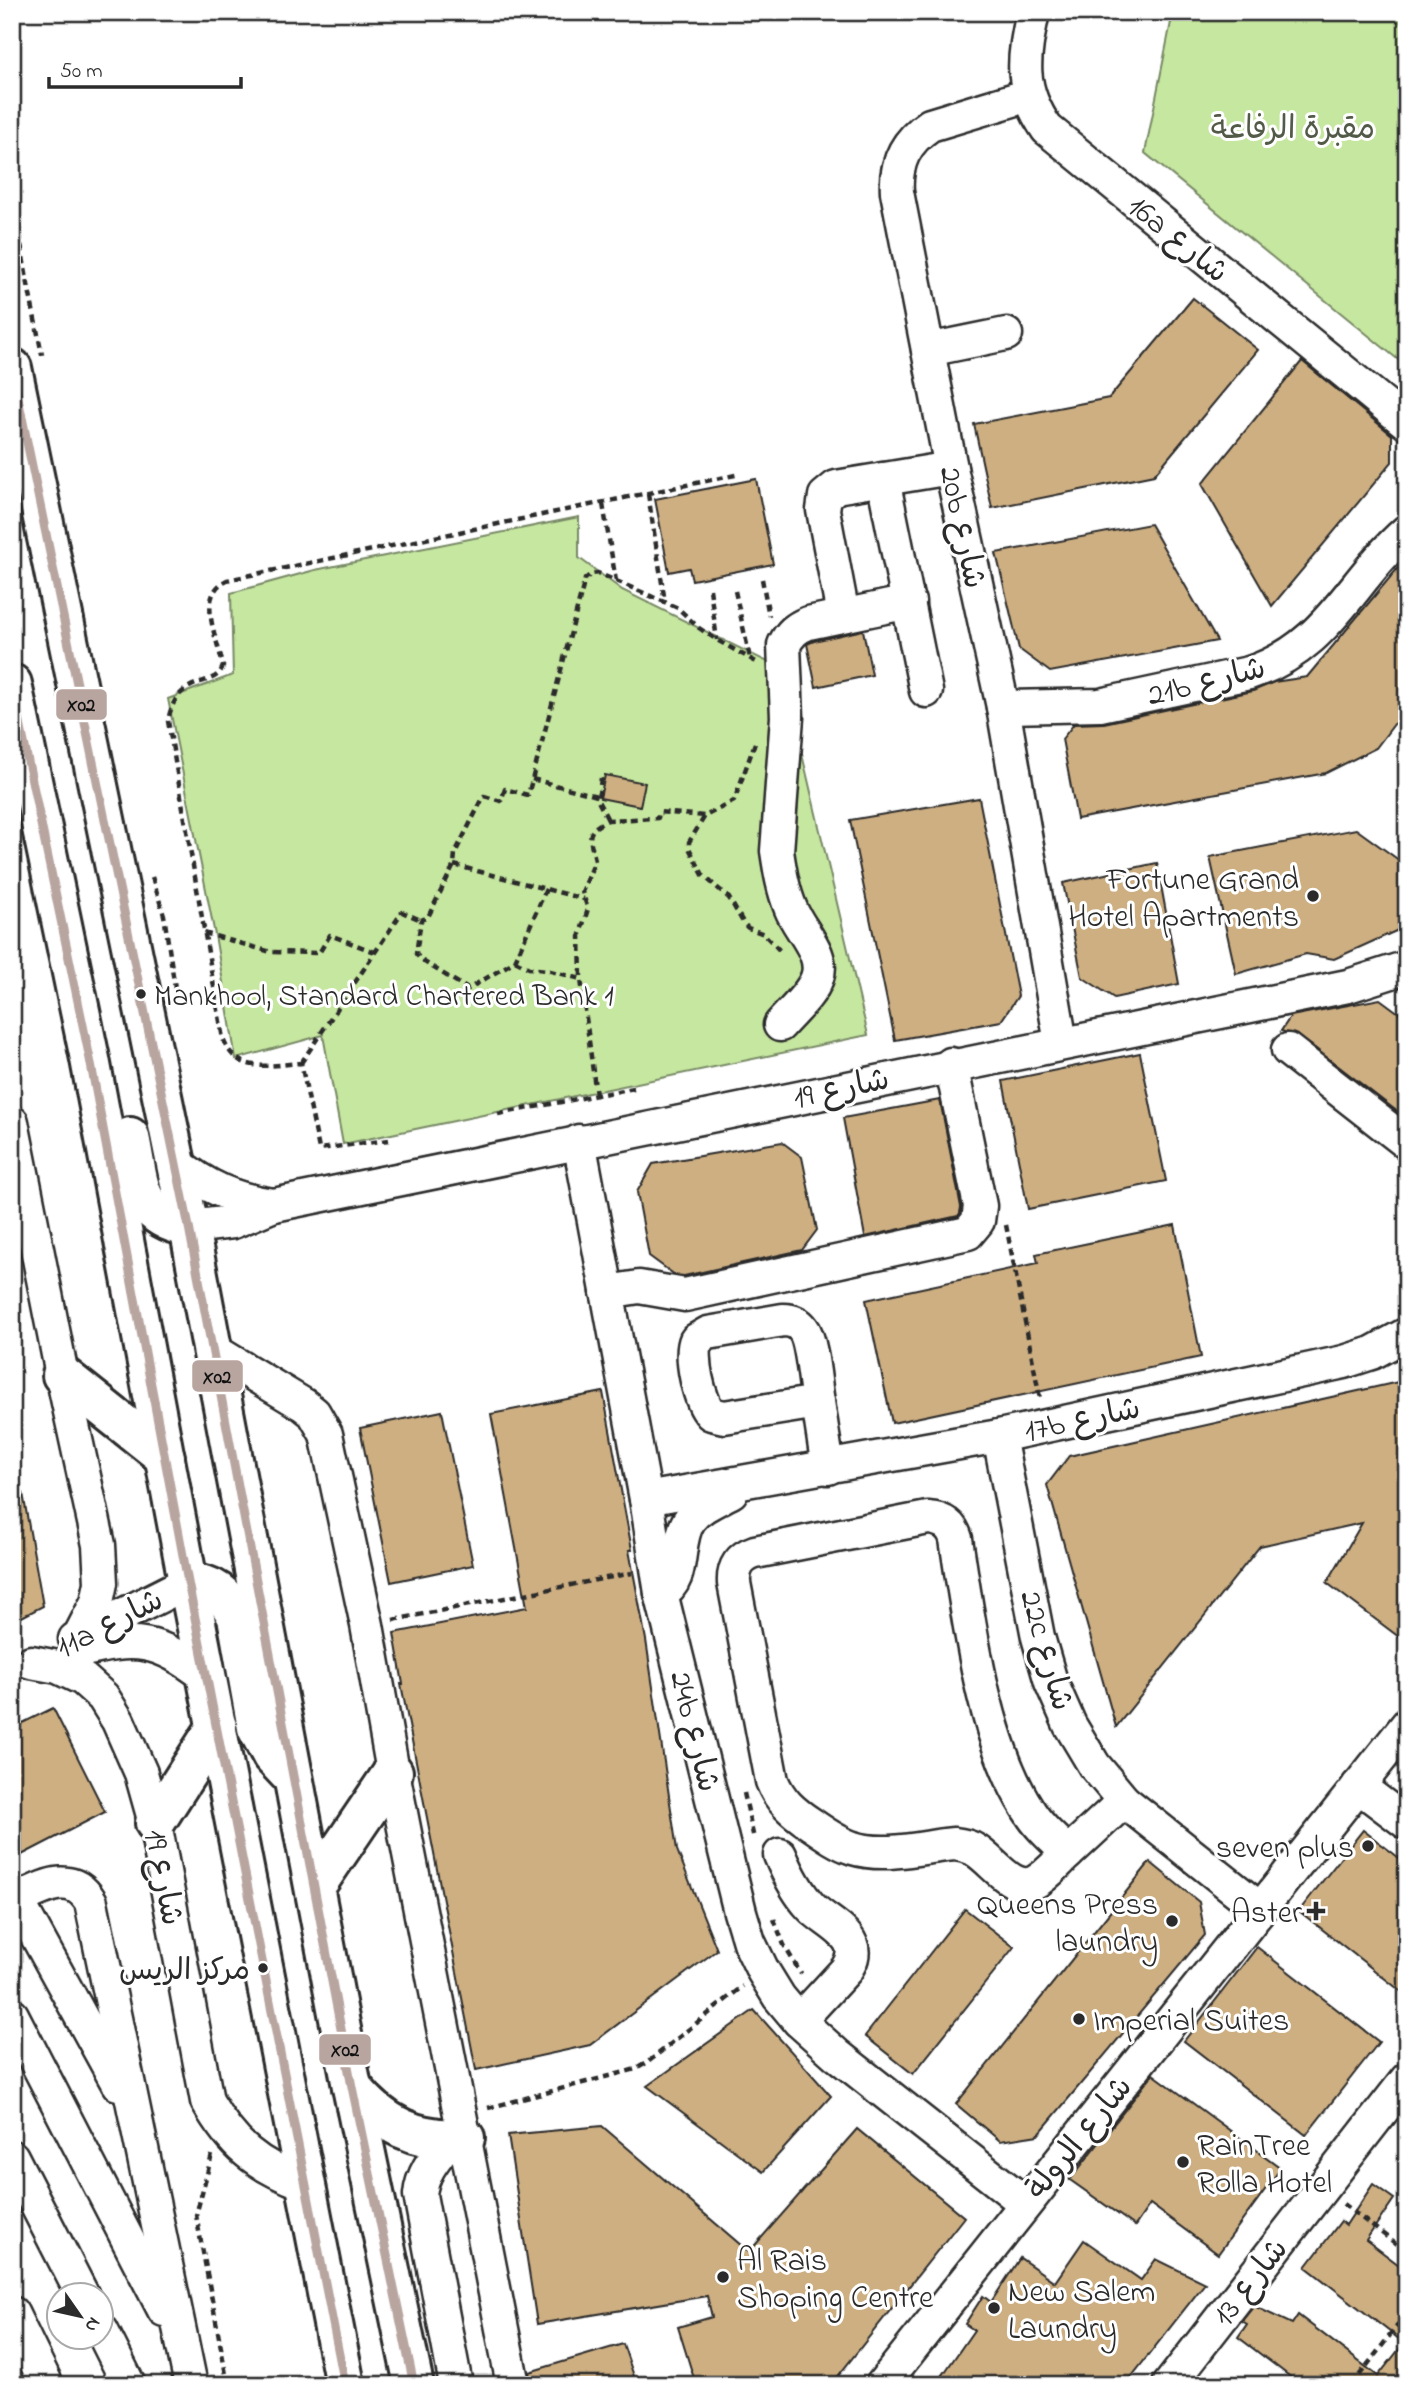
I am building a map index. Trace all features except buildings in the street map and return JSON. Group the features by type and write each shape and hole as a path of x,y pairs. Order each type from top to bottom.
{"main road":[{"path":"27,364 174,1161 190,1227 352,2087 414,2385"},
{"path":"12,684 90,1059 188,1582 345,2385"},
{"path":"90,1059 102,1072 120,1102 144,1199 158,1217 190,1227"},
{"path":"62,1375 165,1457"},
{"path":"188,1582 204,1583 219,1590 230,1602 237,1617 257,1728 272,1756 295,1779"},
{"path":"155,1823 217,1726"},
{"path":"315,1887 393,1772"},
{"path":"352,2087 367,2105 395,2125 427,2137 458,2131"},
{"path":"319,2385 333,2332"}],"street":[{"name":"16a شارع","path":"1033,12 1024,63 1029,95 1036,113 1047,129 1407,424"},
{"name":"20b شارع","path":"1029,95 930,125 916,134 906,146 896,176 951,468 1005,721 1061,1043"},
{"path":"928,350 1006,334"},
{"path":"843,615 822,503 825,496 836,487 951,468"},
{"path":"883,480 926,691"},
{"name":"21b شارع","path":"1005,721 1100,705 1249,673 1283,660 1318,632 1398,539 1407,511"},
{"path":"780,1025 810,990 820,969 816,953 790,908 780,870 777,831 787,717 785,645 789,635 797,627 909,602"},
{"name":"شارع 19","path":"190,1227 233,1222 274,1205 579,1141 1348,986 1407,967"},
{"path":"1288,1050 1407,1143"},
{"path":"607,1292 639,1287 685,1295 968,1233 978,1221 980,1206 951,1064"},
{"path":"12,1122 101,1564 97,1602 79,1637"},
{"name":"24b شارع","path":"579,1141 659,1581 740,1912 750,1942 779,1997 799,2021 836,2055 1025,2203"},
{"name":"شارع 19","path":"174,1161 191,1176 220,1192 252,1203 274,1205"},
{"name":"17b شارع","path":"646,1499 999,1436 1344,1362 1372,1353 1407,1334"},
{"path":"213,1350 304,1405 321,1423 329,1446 367,1625 458,2131 513,2385"},
{"path":"818,1402 828,1468"},
{"name":"22c شارع","path":"999,1436 1038,1637 1051,1682 1081,1746 1108,1784 1124,1801 1260,1909"},
{"name":"17b شارع","path":"659,1581 668,1590 676,1579 680,1541 689,1520 705,1506 751,1482"},
{"path":"1068,1853 1042,1829 1028,1811 1003,1759 972,1635 956,1539 949,1526 943,1521 928,1518 755,1552 741,1559 733,1575 734,1583 772,1781 789,1808 836,1840 865,1851 881,1852 954,1844 965,1846 984,1855 1019,1884 1034,1882 1068,1853 1124,1801"},
{"name":"11a شارع","path":"21,1667 188,1582"},
{"name":"11a شارع","path":"21,1667 116,1642 141,1643 164,1649 207,1677"},
{"name":"شارع 19","path":"21,1667 58,1667 83,1679 103,1697 118,1721 141,1773 155,1823 207,2101 220,2124 237,2144 257,2161 279,2174 304,2183"},
{"name":"شارع الرولة","path":"882,2385 1407,1726"},
{"path":"1358,1786 1407,1823"},
{"path":"780,1855 799,1892 812,1908 845,1936 851,1943 853,1952 852,1962 846,1970 799,2021"},
{"path":"134,2113 15,1901 48,1886 64,1883 80,1888 91,1902 191,2385"},
{"path":"12,2015 184,2349"},
{"name":"شارع 13","path":"1169,2385 1407,2079"},
{"path":"456,2385 420,2195 423,2177 428,2168 458,2131"},
{"path":"12,2157 76,2282"},
{"path":"12,2313 47,2385"},
{"path":"112,2352 129,2385"}],"path":[{"path":"12,90 17,125 17,209 23,255 27,364"},
{"path":"301,1063 255,1066 244,1063 230,1053 223,1039 168,721 170,710 181,692 190,685 217,676 221,672 222,660 209,604 214,589 227,580 740,474"},
{"path":"648,494 664,603"},
{"path":"603,504 616,581"},
{"path":"389,1140 319,1149 301,1063 402,912 421,920 428,917 454,865 455,853 484,796 500,801 505,789 528,794 582,585 591,574 598,573 616,581 684,612 699,628 764,666"},
{"path":"710,589 717,640"},
{"path":"734,591 750,659"},
{"path":"760,730 734,801 705,816 689,842 689,848 703,875 729,898 748,928 764,934 790,962"},
{"path":"601,778 597,796 599,806 608,820"},
{"path":"532,779 597,796"},
{"path":"596,1095 581,979 580,934 588,909 583,889 595,861 589,840 596,828 608,820 658,818 659,812 705,816"},
{"path":"454,865 585,899"},
{"path":"148,867 163,915 177,1000"},
{"path":"421,920 415,950 418,957 468,989 515,961 546,889"},
{"path":"204,933 271,952 319,953 330,935 375,952"},
{"path":"515,961 529,968 581,979"},
{"path":"498,1114 634,1088"},
{"path":"1006,1222 1045,1426"},
{"path":"367,1625 659,1581"},
{"path":"458,2131 636,2069 763,1971"},
{"path":"220,2124 196,2215 228,2383 246,2385"},
{"path":"1321,2188 1407,2252"},
{"path":"1352,2385 1407,2313"}],"green space":[{"name":"مقبرة الرفاعة","path":"1173,12 1407,12 1407,367 1145,153"},
{"path":"579,517 579,558 622,590 782,669 868,1035 343,1144 323,1035 236,1059 215,935 168,699 233,675 231,593 315,570"}],"transit line":[{"name":"X02","path":"12,369 189,1227 352,2087 414,2385"},
{"name":"X02","path":"12,685 90,1059 188,1582 345,2385"}],"place":[{"name":"Fortune Grand Hotel Apartments","path":"1313,896"},
{"name":"Mankhool, Standard Chartered Bank 1","path":"141,994"},
{"name":"seven plus","path":"1368,1846"},
{"name":"Aster","path":"1316,1911"},
{"name":"Queens Press laundry","path":"1172,1921"},
{"name":"مركز الريس","path":"263,1968"},
{"name":"Imperial Suites","path":"1079,2019"},
{"name":"RainTree Rolla Hotel","path":"1183,2162"},
{"name":"Al Rais Shoping Centre","path":"723,2277"},
{"name":"New Salem Laundry","path":"994,2308"}]}
